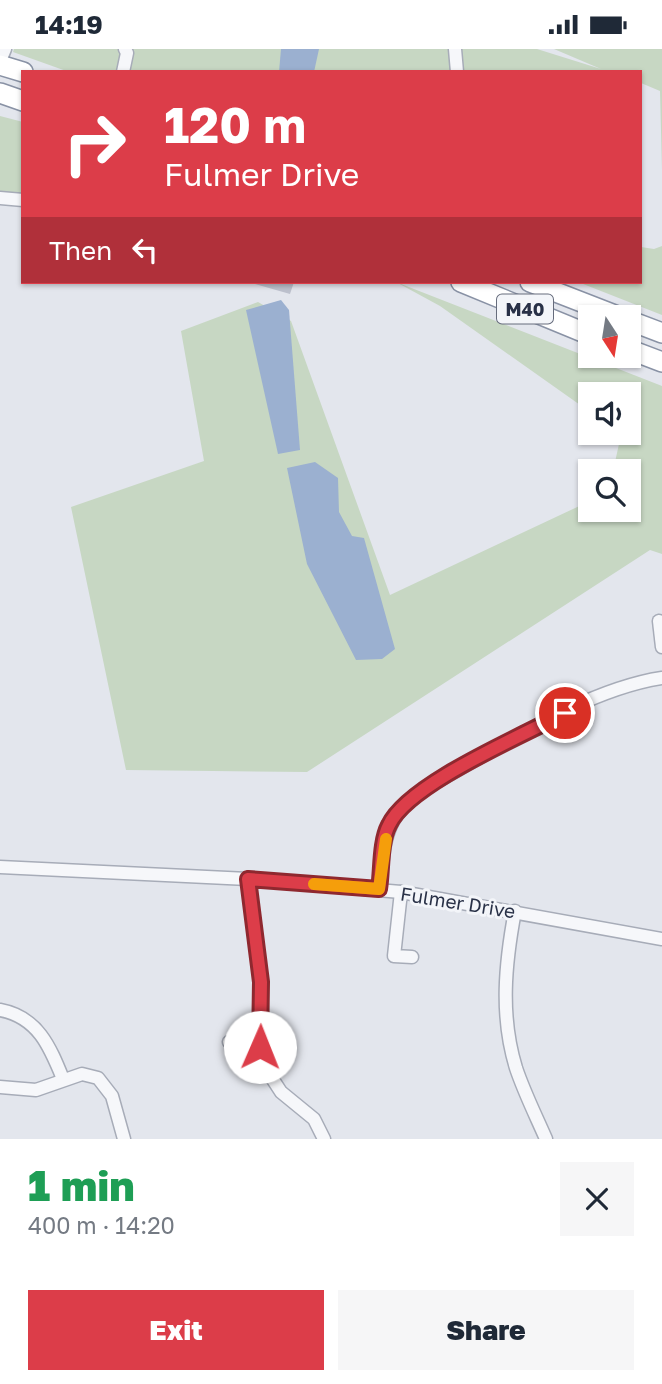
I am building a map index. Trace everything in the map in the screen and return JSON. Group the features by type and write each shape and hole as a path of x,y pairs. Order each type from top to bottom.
{"highway":[{"path":"0,63 21,71"},
{"path":"0,93 21,100"},
{"name":"M40","path":"466,284 578,330"},
{"name":"M40","path":"535,284 589,305"},
{"path":"641,325 662,333"},
{"path":"641,354 662,362"}],"street":[{"path":"0,63 5,49"},
{"path":"124,70 127,53 125,49"},
{"path":"455,49 457,70"},
{"path":"0,198 21,199"},
{"path":"659,621 662,647"},
{"path":"379,889 388,826 405,803 427,787 588,700 629,683 662,678"},
{"name":"Fulmer Drive","path":"0,867 248,879 401,891 662,939"},
{"path":"248,879 261,982 260,1047 268,1073 281,1092 314,1119 324,1139"},
{"path":"401,891 394,956 412,957"},
{"path":"515,911 505,963 505,1015 516,1068 546,1139"},
{"path":"0,1010 17,1013 48,1041 63,1079"},
{"path":"229,1042 260,1047"},
{"path":"0,1087 36,1090 82,1074 98,1078 112,1095 124,1139"}],"green space":[{"path":"14,49 537,49 601,69 554,49 662,49 662,170 660,91 642,83 642,70 63,70 13,52"},
{"path":"0,116 21,121 21,195 0,195"},
{"path":"662,246 662,315 583,284 642,284 642,247 654,249"},
{"path":"400,284 578,353 578,368 616,368 662,386 662,554 650,550 307,772 126,770 71,507 204,461 181,331 258,302 291,321 390,595 578,507 578,522 641,522 641,459 616,459 619,445 641,445 641,382 578,382 578,404 440,306"}],"water":[{"path":"281,49 319,49 314,70 279,70"},
{"path":"281,300 289,310 300,450 278,454 246,310"},
{"path":"315,462 338,478 339,512 352,536 364,538 395,649 382,659 356,660 307,564 287,468"}],"building":[{"path":"255,284 293,284 290,294"}],"slow traffic":[{"path":"314,884 379,889 386,839"}],"route":[{"path":"260,1047 261,982 248,879 379,889 388,826 405,803 427,787 565,713"}]}
